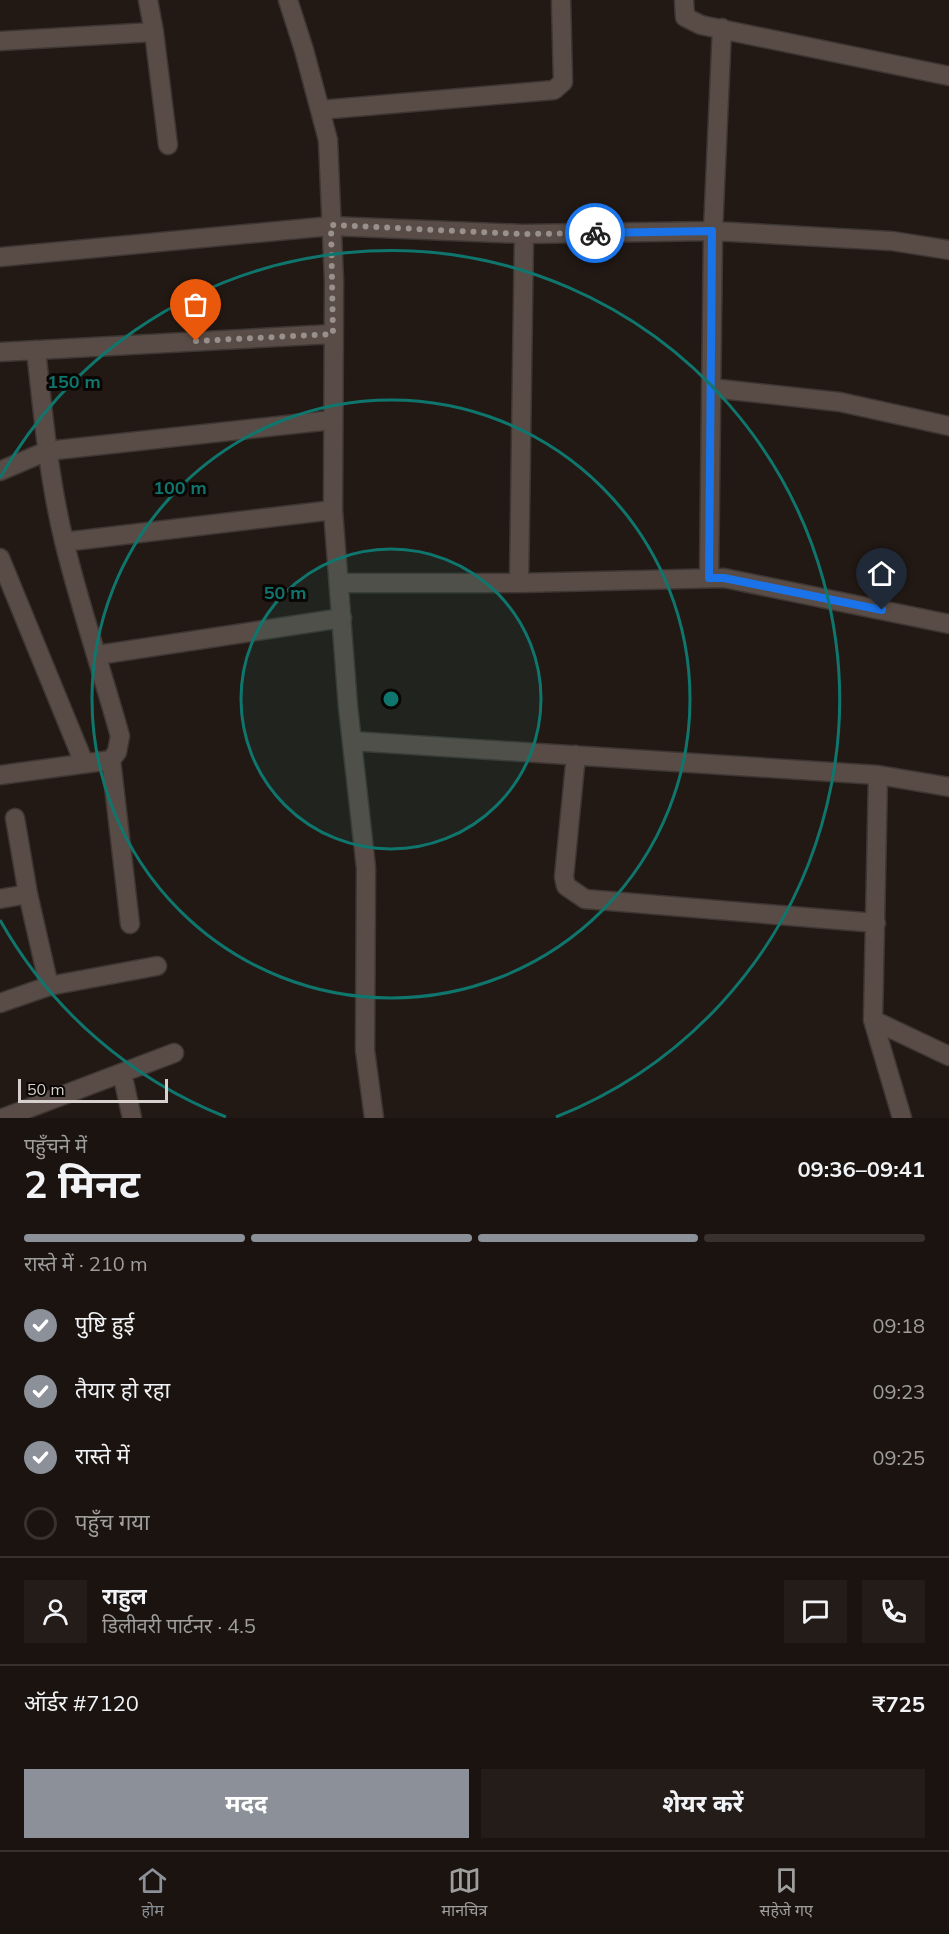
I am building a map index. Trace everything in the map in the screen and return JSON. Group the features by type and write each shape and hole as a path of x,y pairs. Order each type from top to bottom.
{"street":[{"path":"148,0 168,145"},
{"path":"288,0 328,140 333,334 333,510 352,741 366,868 365,1050 374,1118"},
{"path":"320,110 554,90 563,82 565,69 561,0"},
{"path":"684,0 685,17 701,25 949,76"},
{"path":"709,578 712,231 722,28"},
{"path":"0,42 154,32"},
{"path":"0,257 331,225 524,234 712,231 892,242 949,250"},
{"path":"519,583 524,234"},
{"path":"0,352 333,334"},
{"path":"36,350 47,451 64,542 120,736 117,752 111,760 130,924"},
{"path":"711,388 848,404 949,426"},
{"path":"0,471 47,451 332,420"},
{"path":"64,542 333,510"},
{"path":"0,558 84,763"},
{"path":"339,583 519,583 724,578 949,624"},
{"path":"98,655 342,618"},
{"path":"352,741 878,775 949,787"},
{"path":"576,755 564,877 566,886 585,900 876,923"},
{"path":"0,773 111,760"},
{"path":"878,775 873,1020 902,1118"},
{"path":"15,818 28,894 50,986"},
{"path":"0,899 28,894"},
{"path":"0,1003 50,986 156,966"},
{"path":"873,1020 949,1056"},
{"path":"3,1118 174,1053"},
{"path":"122,1073 132,1118"}],"way so far":[{"path":"196,341 333,334 334,281 331,225 524,234 595,233"}],"route":[{"path":"595,233 712,231 709,578 724,578 882,610"}]}
